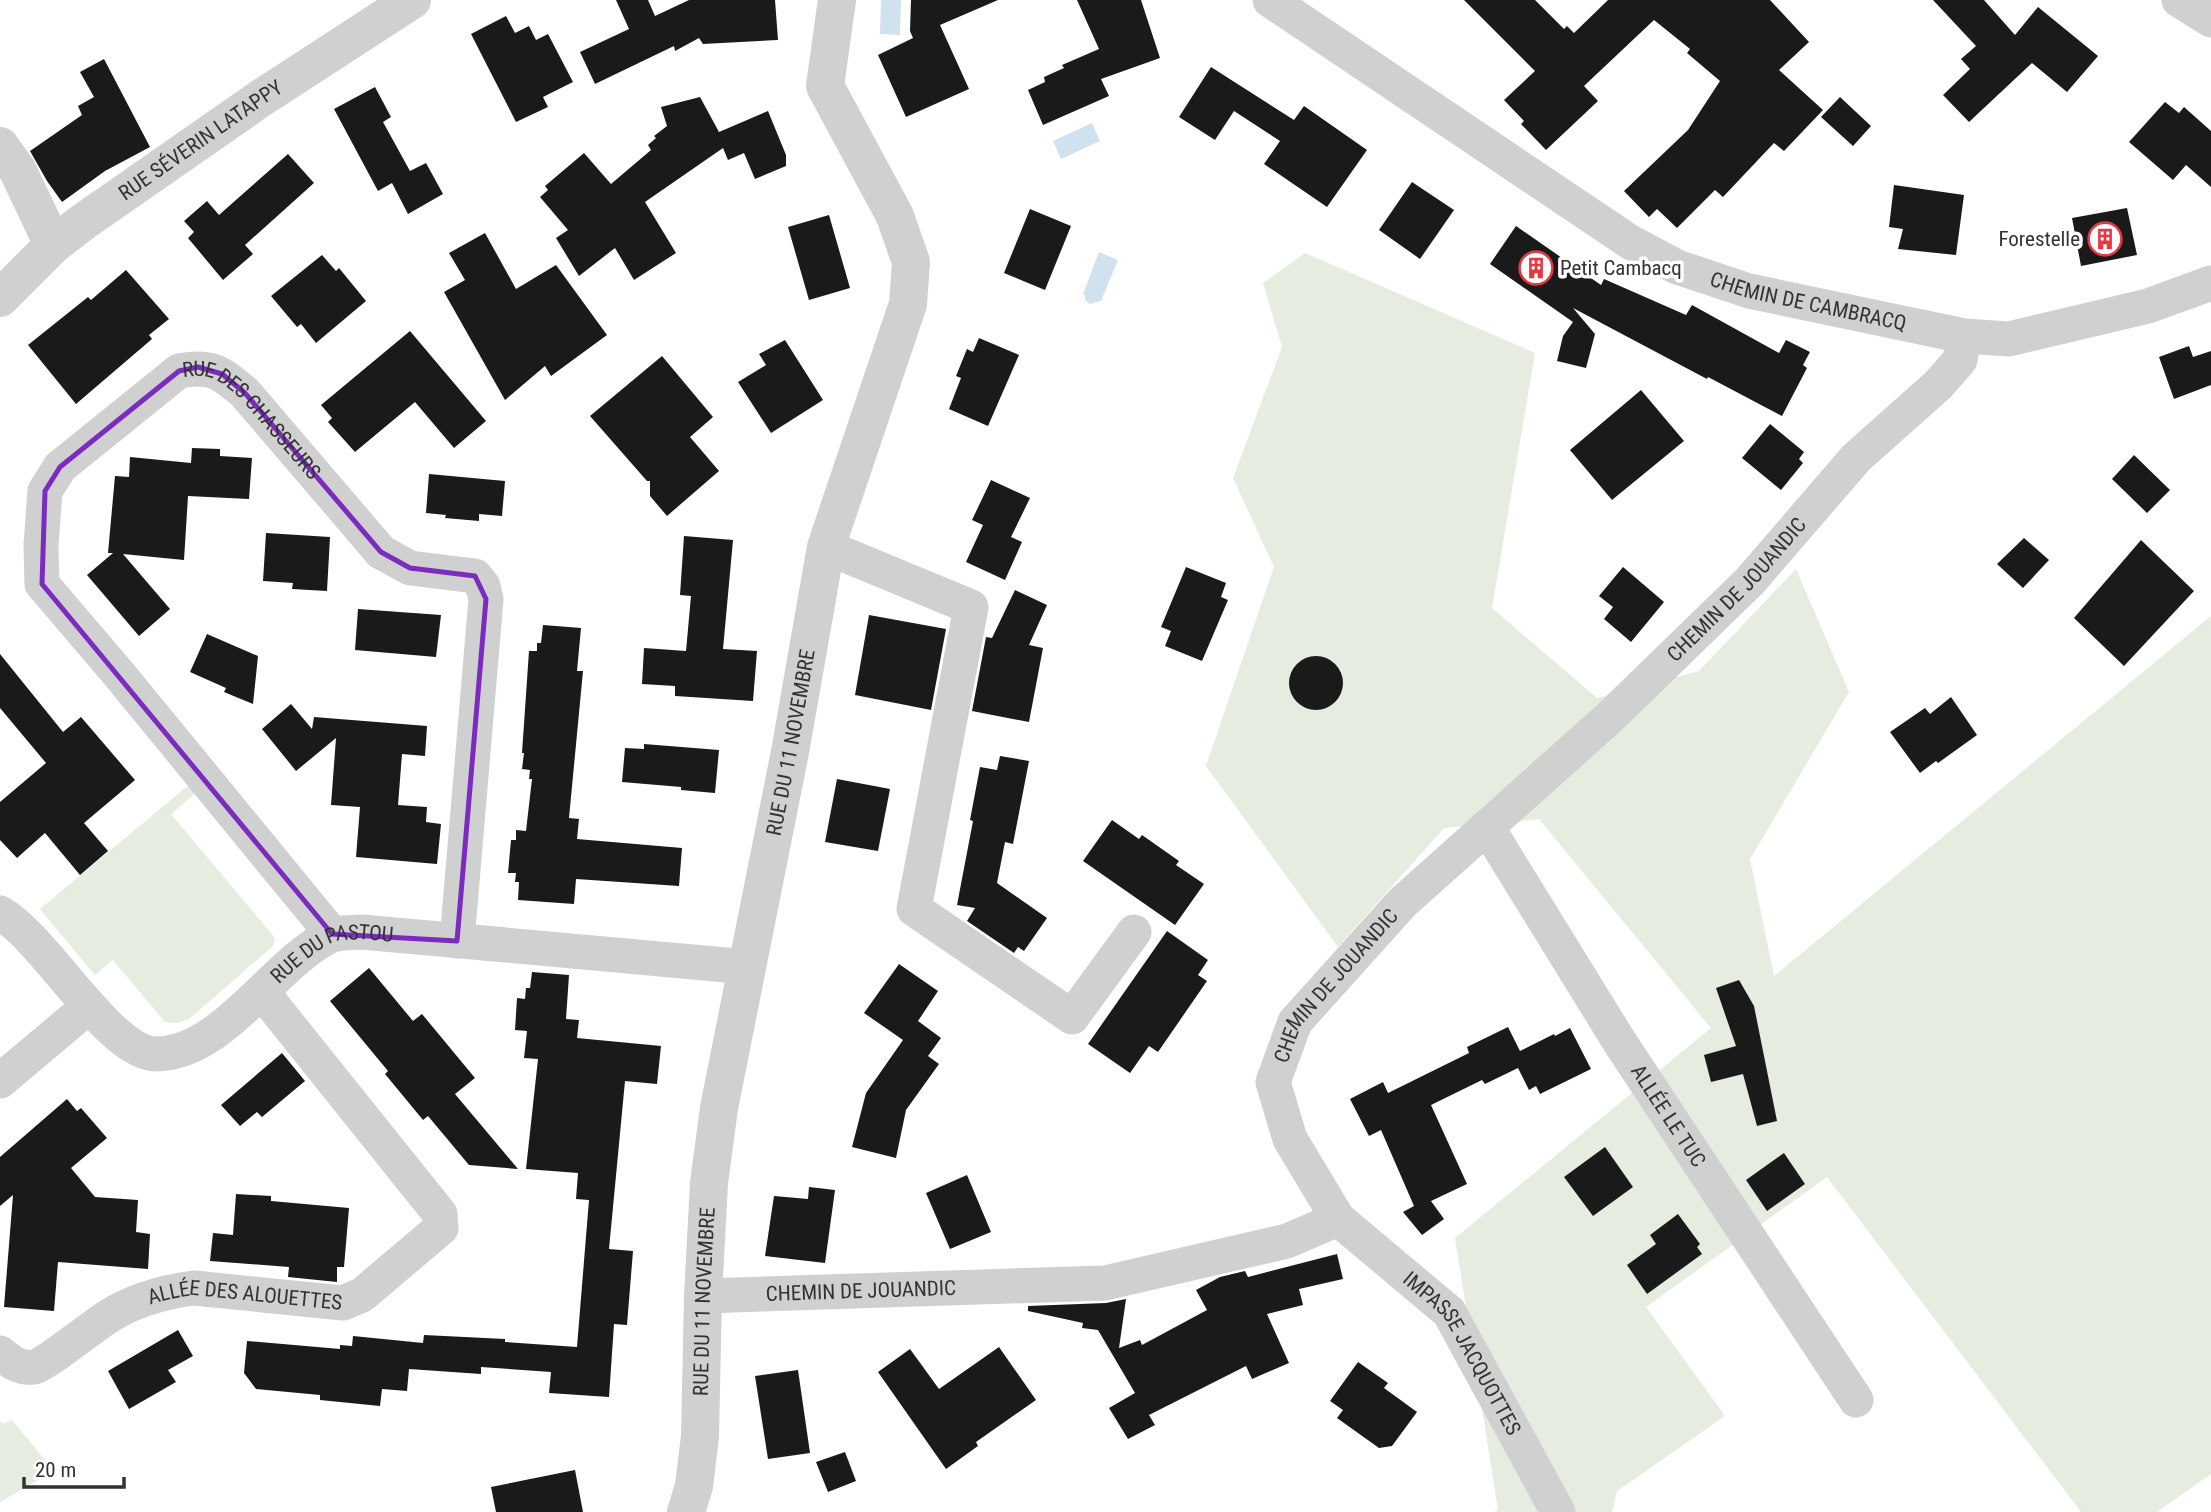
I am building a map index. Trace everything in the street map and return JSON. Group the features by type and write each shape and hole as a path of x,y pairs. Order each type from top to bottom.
{"street":[{"name":"RUE DU 11 NOVEMBRE","path":"686,1512 694,1486 700,1436 709,1183 719,1108 827,547 908,304 911,261 895,216 825,86 837,0"},
{"name":"CHEMIN DE CAMBRACQ","path":"1270,0 1619,235 1677,267 1749,291 1964,336 2009,339 2148,306 2211,284"},
{"path":"2179,0 2211,20"},
{"name":"RUE SÉVERIN LATAPPY","path":"0,298 52,245 400,3"},
{"path":"0,146 18,172 52,245"},
{"name":"CHEMIN DE JOUANDIC","path":"703,1296 1105,1283 1287,1241 1338,1219 1290,1139 1273,1082 1295,1022 1402,903 1610,717 1750,581 1856,458 1938,385 1961,360 1964,336"},
{"name":"RUE DES CHASSEURS","path":"332,934 42,584 41,545 45,491 60,467 179,371 198,367 222,374 245,393 381,552 410,568 475,576 483,586 486,599 457,941"},
{"path":"827,547 971,607 914,909 1072,1017 1134,932"},
{"name":"ALLÉE LE TUC","path":"1487,827 1619,1041 1856,1400"},
{"name":"RUE DU PASTOU","path":"0,913 25,932 89,1006 124,1041 153,1054 179,1051 198,1043 262,992 307,951 332,934 362,932 748,967"},
{"name":"ALLÉE DES ALOUETTES","path":"0,1353 15,1365 36,1367 109,1316 169,1290 194,1288 343,1303 362,1295 441,1228 440,1214 262,992"},
{"path":"0,1080 89,1006"},
{"name":"IMPASSE JACQUOTTES","path":"1338,1219 1449,1312 1558,1512"}],"highlighted area":[{"path":"198,367 222,374 245,393 381,552 410,568 475,576 486,599 457,941 332,934 42,584 45,491 60,467 179,371"}],"shaded area":[{"path":"1305,253 1535,353 1492,608 1597,698 1699,671 1796,569 1849,692 1750,859 1774,976 2211,616 2211,1474 2157,1512 2081,1512 1827,1177 1646,1307 1725,1416 1617,1491 1612,1512 1494,1512 1498,1510 1455,1238 1711,1028 1539,819 1444,828 1338,947 1206,766 1274,567 1233,478 1282,347 1263,283"},
{"path":"190,784 197,792 171,814 275,938 273,946 189,1019 177,1023 165,1022 113,960 95,975 40,909"},
{"path":"12,1420 54,1471 0,1502 0,1421 3,1424"}],"water":[{"path":"881,0 901,0 900,35 880,34"},
{"path":"1092,123 1100,141 1061,159 1053,141"},
{"path":"1099,252 1118,260 1101,301 1090,304 1083,294"}],"building":[{"path":"616,0 648,0 655,16 689,0 775,0 778,40 703,44 699,38 675,51 674,46 595,84 580,52 629,29"},
{"path":"911,0 998,0 940,25 969,89 906,117 878,55 913,38 910,31"},
{"path":"1077,0 1141,0 1160,58 1101,79 1109,96 1043,125 1028,90 1045,82 1044,77 1064,68 1062,65 1099,49"},
{"path":"1464,0 1535,0 1564,29 1567,26 1574,33 1608,0 1770,0 1809,42 1779,70 1823,110 1784,151 1774,143 1723,197 1715,190 1677,228 1657,209 1649,217 1624,191 1688,130 1720,81 1687,53 1690,49 1654,20 1584,86 1598,101 1546,150 1521,124 1524,121 1504,100 1535,71"},
{"path":"1933,0 1984,0 2015,35 2038,7 2098,56 2067,92 2032,63 1969,122 1943,95 1970,69 1961,59 1976,46"},
{"path":"506,16 515,33 529,26 536,40 548,34 573,82 543,97 548,107 516,122 471,34"},
{"path":"104,59 150,147 105,171 62,202 30,151 82,115 78,106 94,97 80,72"},
{"path":"1211,67 1294,120 1304,106 1367,150 1327,207 1264,164 1280,141 1234,111 1215,140 1179,117"},
{"path":"375,87 391,117 383,122 410,171 426,163 443,194 408,214 392,183 378,191 334,109"},
{"path":"700,97 719,132 768,111 786,155 786,166 755,179 744,153 728,160 723,148 645,202 676,253 634,280 615,248 579,276 556,238 568,230 540,197 548,190 545,186 584,153 611,184 651,150 648,145 656,138 654,136 667,126 661,107"},
{"path":"1840,97 1871,126 1853,146 1821,117"},
{"path":"2165,102 2179,113 2184,107 2211,131 2211,187 2186,165 2173,180 2129,142"},
{"path":"288,154 314,183 245,245 253,254 223,280 188,238 194,232 184,221 207,201 219,215"},
{"path":"1412,182 1454,210 1420,259 1379,230"},
{"path":"1894,185 1964,195 1956,255 1898,249 1903,229 1889,227"},
{"name":"Forestelle","path":"2127,208 2137,255 2081,266 2072,218"},
{"path":"1030,209 1071,226 1045,290 1004,273"},
{"path":"829,215 850,288 809,300 788,227"},
{"path":"1516,226 1601,285 1604,279 1686,315 1692,305 1779,353 1786,340 1810,352 1803,365 1807,368 1782,416 1573,308 1595,334 1586,368 1557,361 1563,336 1573,322 1490,264"},
{"path":"485,233 516,289 556,265 607,335 551,376 545,366 505,400 444,292 465,280 449,253"},
{"path":"322,255 336,271 339,268 366,301 316,343 301,324 297,327 271,296"},
{"path":"126,270 169,319 149,335 152,339 76,404 28,345 88,297 91,300"},
{"path":"410,331 486,421 454,448 415,402 355,452 328,422 332,418 321,405"},
{"path":"979,338 1019,355 988,426 949,409 961,378 956,376 967,349 973,352"},
{"path":"785,340 823,400 771,433 738,382 766,365 759,354"},
{"path":"2189,346 2193,357 2211,351 2211,385 2174,399 2159,357"},
{"path":"662,356 713,417 690,437 719,471 667,516 650,496 650,481 647,481 590,416"},
{"path":"1641,390 1684,441 1612,500 1570,450"},
{"path":"1770,424 1804,452 1799,459 1803,463 1781,490 1742,458"},
{"path":"192,448 220,449 220,456 252,458 249,499 188,496 184,560 123,554 170,609 139,636 87,575 113,553 108,553 115,476 129,477 130,457 191,463"},
{"path":"2134,455 2170,490 2147,513 2112,479"},
{"path":"429,474 505,481 502,516 479,514 479,521 445,518 446,515 426,513"},
{"path":"991,480 1030,498 1011,537 1022,542 1005,580 966,562 983,525 972,520"},
{"path":"266,533 330,537 327,591 292,589 293,583 263,581"},
{"path":"684,536 733,540 723,649 757,651 753,701 675,696 675,686 642,684 644,648 686,651 691,596 680,595"},
{"path":"2024,538 2049,560 2023,588 1997,564"},
{"path":"2141,540 2194,591 2124,666 2074,618"},
{"path":"1186,567 1226,583 1221,597 1228,600 1202,661 1165,646 1171,631 1161,627"},
{"path":"1623,567 1664,602 1631,642 1604,619 1613,607 1599,596"},
{"path":"1015,590 1047,605 1029,645 1043,648 1029,722 972,711 986,637 992,638"},
{"path":"358,609 441,615 436,657 355,650"},
{"path":"869,615 946,629 931,710 855,695"},
{"path":"543,625 581,628 577,671 583,671 569,818 579,819 577,839 682,848 679,886 576,879 574,904 518,900 519,882 515,882 516,873 508,873 511,840 516,840 516,830 526,831 532,779 529,779 530,770 522,769 522,753 529,651 537,651"},
{"path":"207,634 258,656 253,704 224,692 226,688 190,672"},
{"path":"0,654 63,732 81,717 135,780 84,823 108,851 80,875 45,833 17,858 0,840 0,802 46,763 0,708"},
{"path":"1316,656 1335,664 1343,683 1335,702 1316,710 1297,702 1289,683 1297,664"},
{"path":"1951,697 1977,735 1920,773 1890,732 1925,708 1930,714"},
{"path":"291,704 312,729 314,717 427,726 425,756 402,754 398,805 427,807 426,822 441,824 437,864 356,857 360,807 331,805 336,738 296,771 262,729"},
{"path":"644,744 719,750 715,793 622,782 625,748 644,749"},
{"path":"1000,756 1029,761 1013,844 1005,842 997,883 1047,918 1024,951 1018,947 1014,953 967,921 975,908 957,905 980,767 997,770"},
{"path":"837,779 890,789 878,851 825,842"},
{"path":"1112,820 1139,839 1142,835 1179,861 1176,865 1204,884 1175,925 1083,861"},
{"path":"1167,931 1208,960 1198,975 1207,981 1158,1052 1149,1046 1130,1073 1088,1044"},
{"path":"899,964 938,991 918,1021 941,1038 928,1056 939,1064 906,1110 896,1158 852,1147 866,1093 903,1040 864,1013"},
{"path":"369,968 413,1021 422,1014 475,1078 455,1094 518,1169 469,1165 428,1116 423,1120 385,1074 388,1071 330,1001"},
{"path":"532,972 569,975 566,1019 579,1020 577,1038 661,1046 657,1084 625,1081 609,1249 633,1251 627,1325 614,1324 609,1397 549,1393 551,1372 481,1367 481,1374 409,1369 407,1391 382,1389 380,1406 320,1400 320,1395 256,1389 244,1373 247,1341 340,1349 340,1345 352,1346 353,1336 423,1343 424,1335 505,1339 505,1342 577,1347 589,1200 576,1199 578,1173 526,1169 538,1059 524,1058 527,1031 515,1030 517,998 525,999"},
{"path":"1739,980 1754,1006 1777,1121 1757,1126 1743,1074 1711,1082 1704,1055 1736,1046 1716,988"},
{"path":"1508,1027 1520,1051 1570,1028 1591,1069 1540,1094 1536,1086 1529,1090 1518,1068 1485,1084 1482,1080 1431,1105 1467,1184 1431,1201 1444,1219 1422,1235 1403,1212 1414,1206 1381,1130 1369,1136 1350,1099 1383,1082 1388,1093 1469,1053 1467,1047"},
{"path":"282,1053 305,1081 262,1117 257,1112 240,1126 221,1105"},
{"path":"67,1099 77,1111 81,1108 107,1138 71,1168 95,1197 138,1200 136,1232 150,1234 148,1269 58,1262 54,1311 4,1307 13,1195 0,1206 0,1157"},
{"path":"1605,1147 1633,1187 1593,1216 1564,1177"},
{"path":"1784,1153 1805,1184 1767,1211 1746,1180"},
{"path":"967,1175 991,1232 950,1249 926,1193"},
{"path":"809,1187 835,1190 825,1263 765,1256 774,1196 808,1199"},
{"path":"236,1194 271,1196 271,1201 349,1208 344,1267 337,1267 337,1282 288,1277 289,1267 210,1261 213,1233 233,1235"},
{"path":"1678,1214 1700,1244 1697,1247 1702,1254 1647,1294 1627,1265 1656,1244 1650,1235"},
{"path":"1337,1254 1343,1279 1299,1289 1303,1305 1267,1314 1289,1363 1252,1379 1246,1366 1149,1415 1155,1425 1128,1439 1109,1408 1135,1393 1098,1330 1082,1328 1083,1323 1028,1311 1028,1306 1106,1303 1126,1299 1119,1348 1140,1340 1142,1345 1207,1310 1196,1290 1220,1277 1245,1271 1248,1277"},
{"path":"178,1330 193,1356 168,1370 176,1382 129,1409 108,1371"},
{"path":"999,1347 1036,1400 976,1442 978,1446 946,1469 878,1372 910,1349 939,1389"},
{"path":"1358,1362 1388,1383 1384,1388 1417,1412 1392,1446 1379,1448 1337,1418 1343,1410 1330,1401"},
{"path":"798,1370 810,1453 768,1459 755,1376"},
{"path":"845,1452 856,1481 828,1492 816,1462"},
{"path":"575,1470 583,1512 496,1512 491,1487"}],"place":[{"name":"Forestelle","path":"2105,239"},
{"name":"Petit Cambacq","path":"1536,268"}]}
